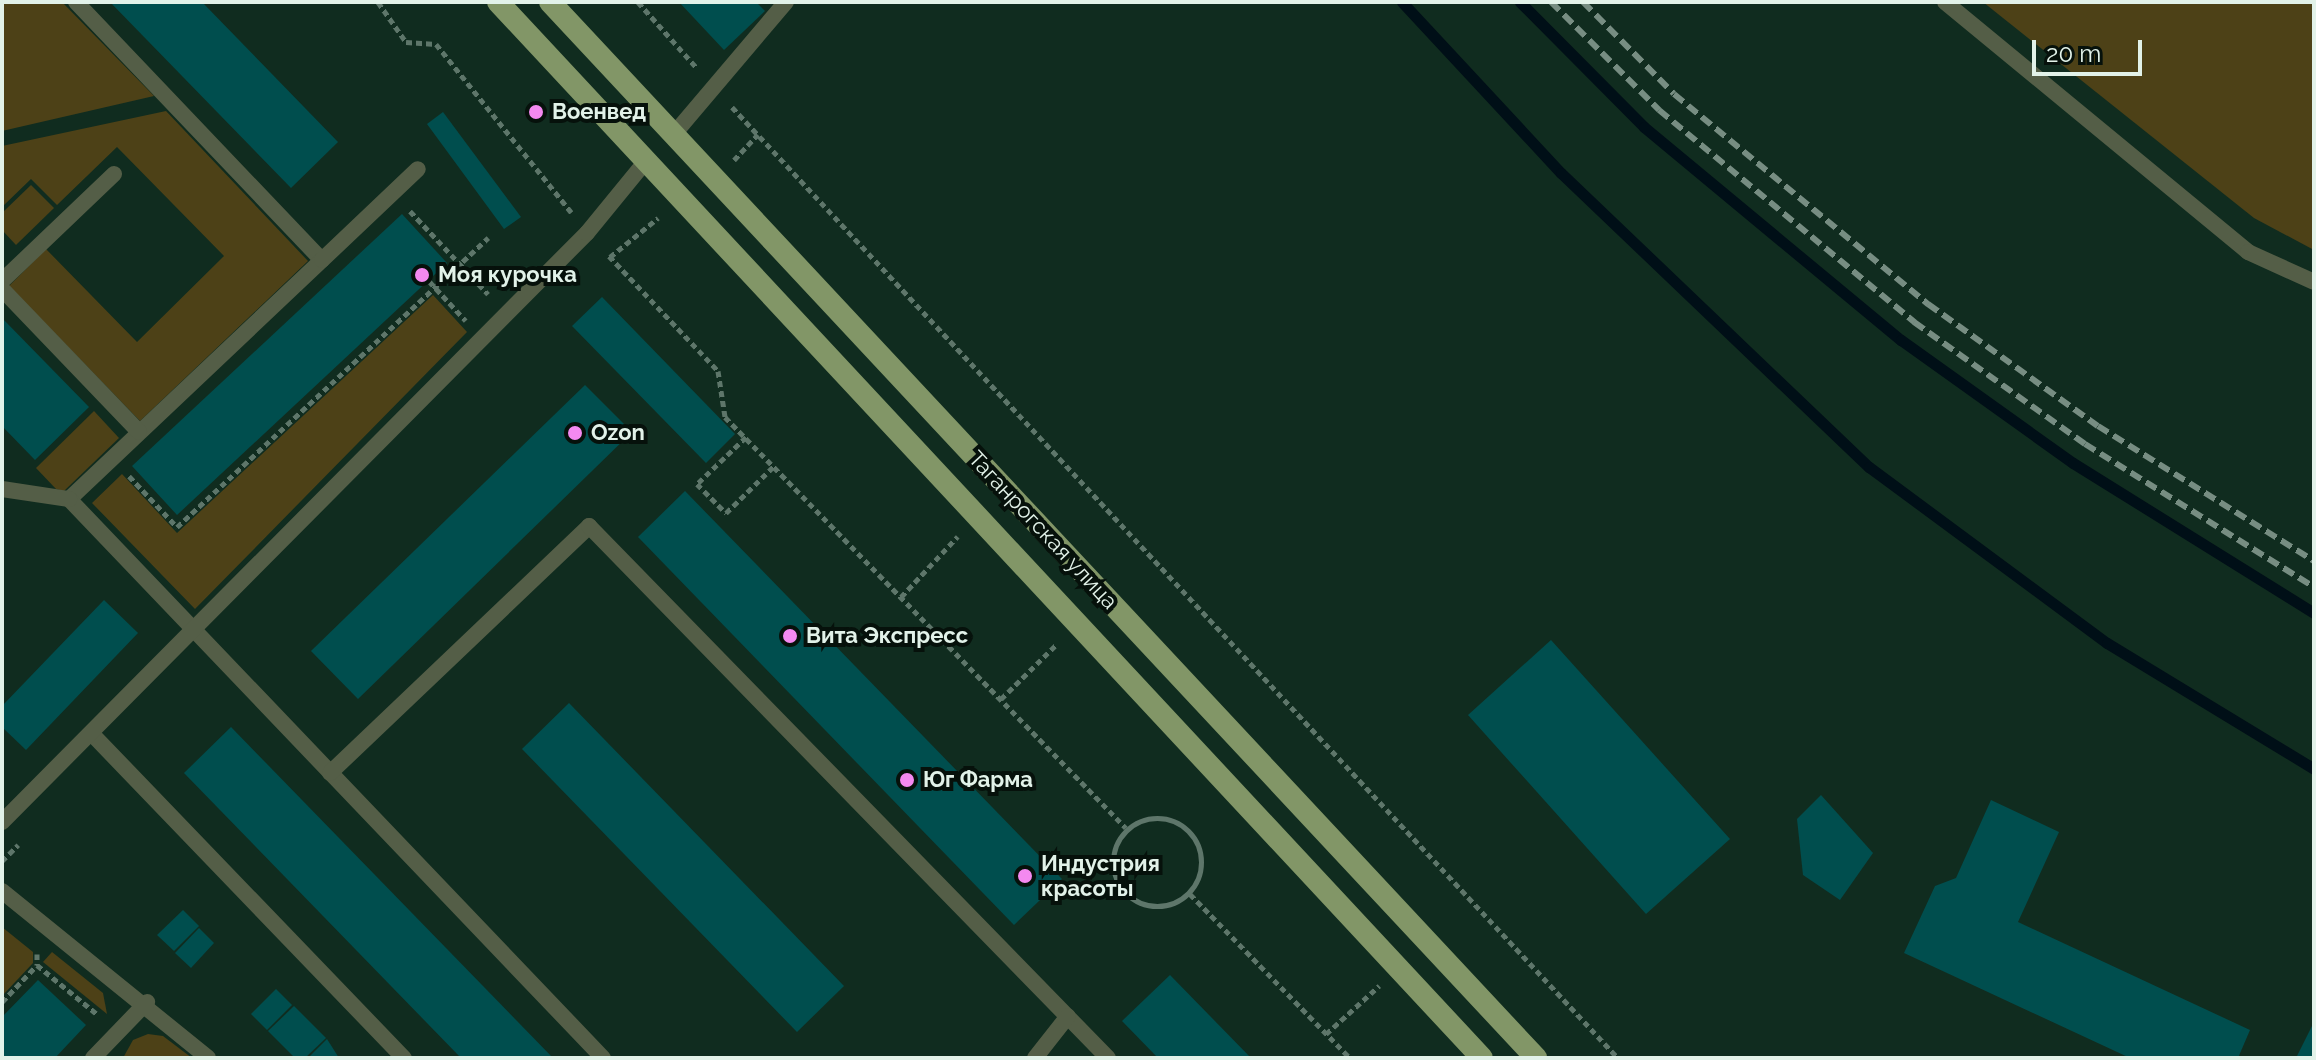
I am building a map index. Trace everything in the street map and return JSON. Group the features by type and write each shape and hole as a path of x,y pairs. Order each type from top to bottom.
{"main road":[{"name":"Таганрогская улица","path":"498,2 1482,1058"},
{"name":"Таганрогская улица","path":"550,2 1536,1058"},
{"path":"646,161 674,134"}],"lane":[{"path":"76,2 322,260"},
{"path":"674,134 716,90 786,2"},
{"path":"1945,2 2248,252 2314,282"},
{"path":"2,822 197,631 508,315 587,233 646,161"},
{"path":"69,499 418,169"},
{"path":"2,281 114,174"},
{"path":"2,289 139,432"},
{"path":"2,489 69,499 603,1058"},
{"path":"330,773 589,526 1108,1058"},
{"path":"92,734 404,1058"},
{"path":"2,891 147,1002 208,1058"},
{"path":"93,1058 147,1002"},
{"path":"1035,1058 1068,1016"}],"path":[{"path":"378,2 406,42 436,44 587,233 718,371 725,417 1126,828"},
{"path":"638,2 716,90 1618,1058"},
{"path":"393,193 508,315"},
{"path":"112,457 177,527 488,238"},
{"path":"429,281 483,339"},
{"path":"746,437 697,484 726,513 774,466"},
{"path":"901,597 959,535"},
{"path":"1001,699 1059,642"},
{"path":"1151,816 1179,822 1198,842 1203,869 1190,894 1165,907 1136,903 1116,882 1112,853 1126,828 1151,816"},
{"path":"1190,894 1350,1058"},
{"path":"2,1002 37,965 37,950 25,941"},
{"path":"37,965 118,1032"},
{"path":"1326,1034 1379,986"}],"shaded area":[{"path":"2,2 62,2 154,96 2,131"},
{"path":"1983,2 2314,2 2314,250 2254,218"},
{"path":"166,111 308,261 140,421 9,286 46,249 137,342 224,256 117,147 57,205 31,179 2,207 2,146"},
{"path":"31,185 54,208 16,245 2,230 2,213"},
{"path":"433,295 467,332 195,609 92,503 122,474 177,533"},
{"path":"94,411 119,438 64,491 56,489 36,468"},
{"path":"2,927 33,952 33,963 2,996"},
{"path":"52,952 103,993 107,1014 43,962"},
{"path":"148,1034 163,1036 192,1058 123,1058 133,1040"}],"building":[{"path":"110,2 202,2 338,142 291,188"},
{"path":"679,2 756,2 765,11 724,50"},
{"path":"443,112 521,217 504,229 427,124"},
{"path":"402,214 447,263 177,515 132,466"},
{"path":"602,297 735,434 706,463 572,326"},
{"path":"2,318 89,407 35,460 2,426"},
{"path":"585,385 632,432 358,699 311,651"},
{"path":"685,491 1062,879 1014,925 638,537"},
{"path":"104,600 138,633 26,750 2,727 2,706"},
{"path":"1551,640 1730,839 1646,914 1468,715"},
{"path":"569,703 844,986 797,1032 522,749"},
{"path":"231,727 553,1058 461,1058 184,773"},
{"path":"1821,795 1873,853 1840,900 1803,875 1797,819"},
{"path":"1991,800 2059,832 2018,922 2250,1030 2238,1058 2130,1058 1904,953 1935,886 1956,878"},
{"path":"183,910 199,926 174,951 157,935"},
{"path":"199,928 214,943 191,968 175,953"},
{"path":"1170,975 1251,1058 1158,1058 1122,1021"},
{"path":"38,980 86,1025 55,1058 2,1058 2,1017"},
{"path":"276,989 292,1005 267,1030 251,1014"},
{"path":"294,1006 326,1038 305,1058 295,1058 268,1031"},
{"path":"2314,1022 2314,1058 2296,1058"},
{"path":"327,1039 339,1058 308,1058"}],"waterway":[{"path":"1402,2 1561,173 1869,467 2107,643 2314,769"},
{"path":"1520,2 1644,127 1901,340 2073,463 2314,613"}],"railway":[{"path":"1551,2 1659,110 1914,322 2085,444 2314,587"},
{"path":"1583,2 1674,94 1928,304 2098,426 2314,561"}],"place":[{"name":"Военвед","path":"536,112"},
{"name":"Моя курочка","path":"422,275"},
{"name":"Ozon","path":"575,433"},
{"name":"Вита Экспресс","path":"790,636"},
{"name":"Юг Фарма","path":"907,780"},
{"name":"Индустрия красоты","path":"1025,876"}]}
